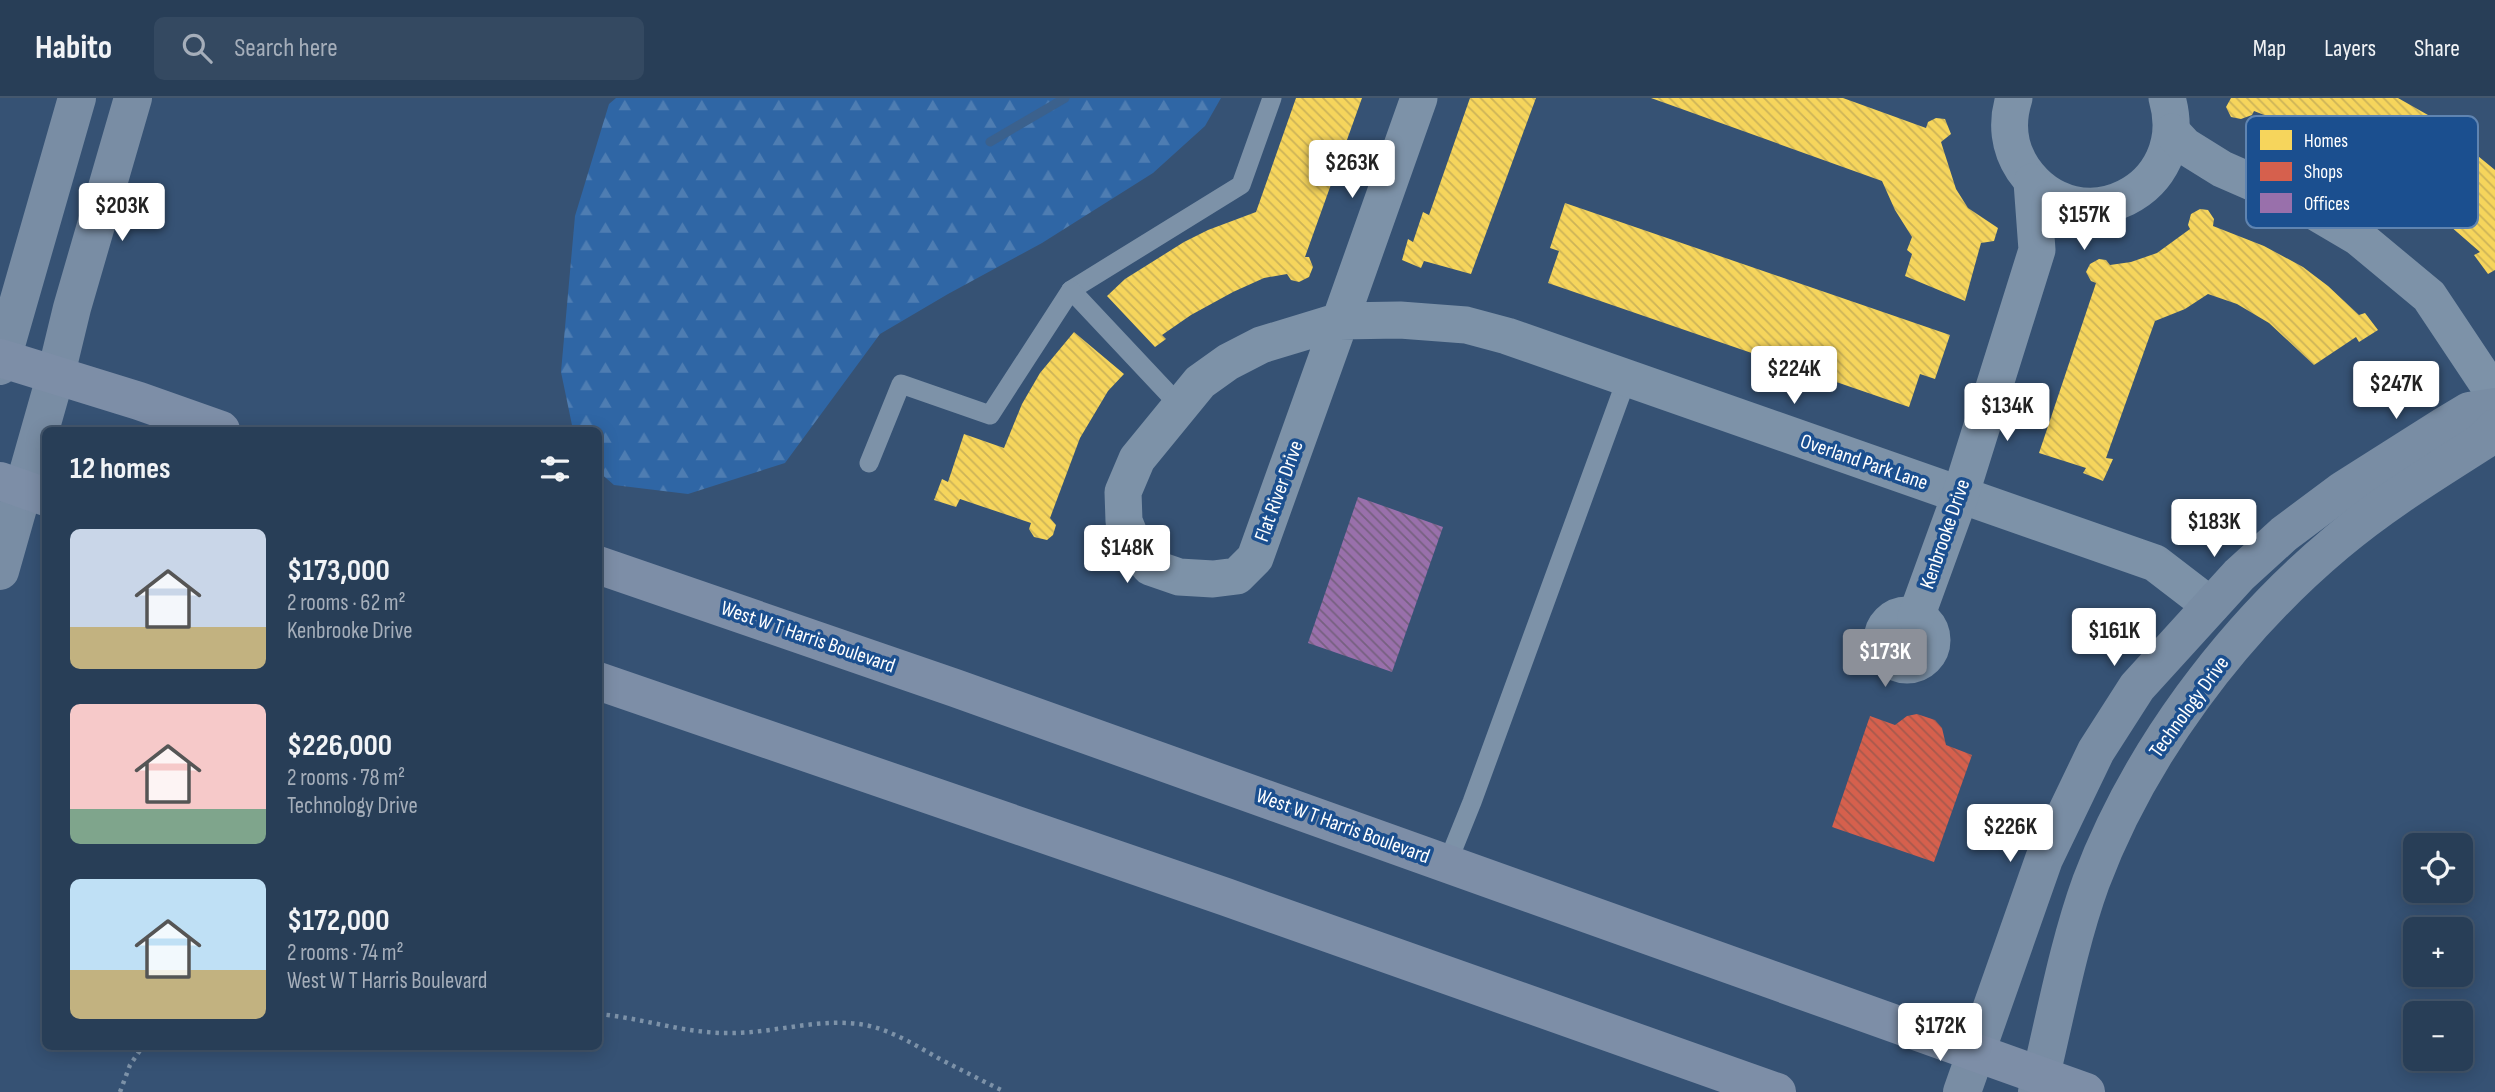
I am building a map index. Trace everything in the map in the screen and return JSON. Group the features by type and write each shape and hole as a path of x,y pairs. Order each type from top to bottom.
{"main road":[{"path":"1,361 56,374 212,427"},
{"name":"West W T Harris Boulevard","path":"602,566 877,661 1974,1051 2039,1084 2086,1092"},
{"path":"602,682 1213,893 1777,1092"}],"street":[{"path":"1,361 77,98"},
{"path":"0,571 133,98"},
{"name":"Flat River Drive","path":"1340,321 1261,345 1228,362 1200,382 1136,459 1123,492 1125,521 1135,546 1150,567 1179,577 1213,579 1237,576 1255,558 1340,321 1419,98"},
{"path":"1982,98 2012,112 2017,159 2032,182 2062,201 2084,206 2104,205 2130,196 2147,185 2166,156 2170,115"},
{"path":"2170,115 2185,146 2222,169 2246,180"},
{"path":"2158,171 2181,173 2222,169"},
{"name":"Kenbrooke Drive","path":"1916,617 1960,496 2037,250 2032,182"},
{"path":"2037,250 2067,228 2084,206"},
{"path":"2343,228 2358,237 2429,296 2495,395"},
{"name":"Overland Park Lane","path":"1340,321 1400,320 1466,325 1507,336 2155,563 2211,606"},
{"path":"1962,1092 1974,1051 2044,859 2096,751 2137,687 2264,551 2317,508 2469,411 2495,407"},
{"name":"Technology Drive","path":"2039,1084 2079,920 2095,873 2114,827 2141,775 2192,699 2237,641 2317,559 2363,521 2483,441 2495,428"}],"lane":[{"path":"869,463 901,384 990,415 1071,290 1241,185 1272,98"},
{"path":"1071,290 1180,406"},
{"path":"1447,864 1627,378"}],"path":[{"path":"602,1014 635,1018 700,1032 732,1034 835,1024 863,1025 884,1030 1006,1092"},
{"path":"120,1092 130,1065 140,1050"}],"green space":[{"path":"616,98 1221,98 1205,126 1153,173 1042,243 880,334 785,463 688,494 614,485 602,475 602,427 572,427 561,372 575,216 609,104"}],"building: Homes":[{"path":"1296,98 1362,98 1305,257 1309,257 1313,267 1309,277 1299,282 1291,280 1287,274 1264,278 1233,292 1162,335 1166,339 1155,347 1107,296 1125,279 1184,242 1256,212"},
{"path":"1470,98 1536,98 1471,274 1424,261 1421,268 1402,260 1408,239 1413,242 1423,212 1429,215"},
{"path":"1651,98 1843,98 1926,128 1928,122 1936,118 1945,119 1951,134 1941,142 1956,189 1968,208 1998,228 1994,241 1981,243 1965,301 1905,276 1912,254 1907,250 1912,237 1895,210 1882,181"},
{"path":"2231,98 2398,98 2429,116 2267,116 2254,111 2252,115 2241,119 2231,117 2226,107"},
{"path":"2478,156 2495,170 2495,270 2488,274 2474,255 2480,252 2452,228 2478,228"},
{"path":"1565,203 1950,335 1935,379 1920,374 1909,407 1548,283 1559,251 1550,248"},
{"path":"2200,209 2208,210 2214,219 2213,226 2264,246 2303,267 2359,315 2365,313 2378,330 2359,342 2356,337 2314,365 2269,323 2237,304 2208,294 2185,309 2155,321 2106,458 2113,459 2103,481 2083,473 2086,468 2039,453 2096,283 2091,281 2086,272 2090,264 2099,259 2106,260 2110,265 2131,262 2157,253 2190,229 2188,225 2191,214"},
{"path":"1074,332 1124,374 1108,391 1080,438 1050,518 1056,525 1053,535 1047,540 1034,537 1029,529 1031,523 960,499 956,507 934,500 942,479 948,482 964,434 1004,448 1022,404 1040,373"}],"building: Shops":[{"path":"1917,714 1935,720 1942,728 1946,745 1972,755 1934,862 1832,827 1870,716 1895,725 1907,716"}],"building: Offices":[{"path":"1358,497 1443,527 1392,672 1308,643"}],"waterway":[{"path":"990,142 1065,98"}]}
